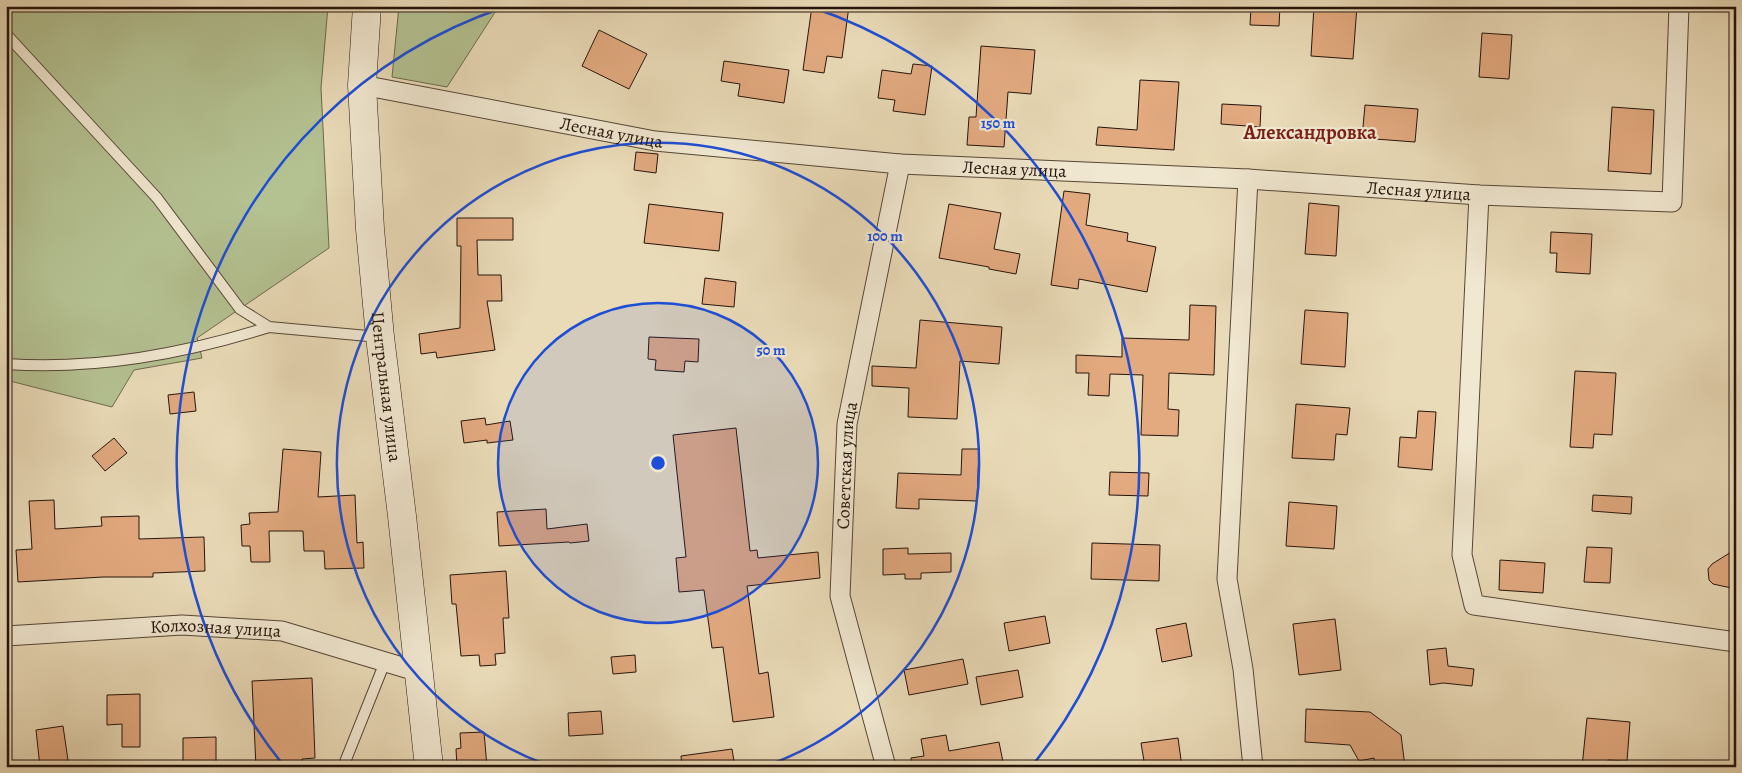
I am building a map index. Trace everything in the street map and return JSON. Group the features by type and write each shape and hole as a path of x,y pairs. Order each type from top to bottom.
{"main road":[{"name":"Центральная улица","path":"367,6 362,85 370,229 380,337 402,516 429,767"}],"street":[{"name":"Лесная улица","path":"362,85 655,140 900,164 1248,179 1479,196 1672,202 1679,6"},
{"name":"Советская улица","path":"886,767 840,596 847,424 900,164"},
{"path":"1248,179 1227,579 1243,669 1254,767"},
{"path":"1479,196 1462,556 1474,605 1736,642"},
{"name":"Колхозная улица","path":"6,636 182,625 282,631 419,672"}],"lane":[{"path":"6,34 157,198 240,309 269,327"},
{"path":"6,364 44,366 133,360 221,342 269,327 380,337"},
{"path":"343,767 385,662"}],"green space":[{"path":"6,6 328,6 321,88 329,248 197,338 202,358 134,370 112,407 6,380"},
{"path":"399,6 499,6 447,87 392,77"}],"building":[{"path":"812,6 849,6 842,58 827,56 824,73 803,70"},
{"path":"1251,6 1280,6 1279,26 1250,25"},
{"path":"1314,6 1357,6 1353,59 1311,56"},
{"path":"599,30 647,54 629,89 582,66"},
{"path":"1482,33 1512,35 1509,79 1479,77"},
{"path":"981,46 1035,50 1031,94 1008,92 1004,147 967,145 969,117 976,117"},
{"path":"724,61 789,70 784,103 738,96 740,84 721,81"},
{"path":"913,64 932,66 925,115 893,111 895,100 878,98 882,70 911,74"},
{"path":"1140,80 1179,82 1174,150 1096,145 1098,127 1137,130"},
{"path":"1222,104 1261,106 1260,127 1221,124"},
{"path":"1365,105 1418,109 1415,142 1362,138"},
{"path":"1612,107 1654,110 1651,174 1608,171"},
{"path":"636,152 658,154 656,173 634,170"},
{"path":"1064,191 1090,194 1086,225 1128,233 1127,241 1156,247 1147,292 1079,279 1078,289 1051,285"},
{"path":"1309,203 1339,206 1336,256 1305,254"},
{"path":"649,204 723,213 719,251 644,243"},
{"path":"949,204 1001,213 994,249 1020,254 1016,274 939,258"},
{"path":"457,218 513,218 513,240 477,240 478,275 501,275 502,301 487,301 495,350 437,358 436,352 421,354 419,334 460,328 461,246 457,246"},
{"path":"1551,232 1592,234 1590,274 1556,272 1557,253 1550,253"},
{"path":"705,278 736,282 734,307 702,304"},
{"path":"1190,305 1216,306 1214,375 1169,373 1168,409 1179,410 1178,436 1141,435 1143,375 1110,374 1109,396 1088,395 1089,373 1076,373 1076,355 1122,357 1122,338 1189,340"},
{"path":"1305,310 1348,313 1345,367 1301,364"},
{"path":"920,320 1002,327 999,364 960,361 957,419 908,417 909,388 872,386 872,366 916,368"},
{"path":"649,337 699,339 698,362 685,361 684,372 655,370 656,360 648,359"},
{"path":"1575,371 1616,373 1612,435 1594,434 1593,448 1570,447"},
{"path":"194,392 196,411 170,414 168,395"},
{"path":"1296,404 1350,408 1347,435 1336,434 1334,460 1292,458"},
{"path":"1418,411 1436,412 1432,470 1398,467 1400,437 1416,438"},
{"path":"485,418 486,425 510,421 513,440 487,443 487,440 464,443 461,421"},
{"path":"736,428 750,551 757,550 758,558 818,552 820,578 747,586 759,674 768,672 774,717 733,722 723,647 712,648 704,590 679,592 676,558 686,557 673,435"},
{"path":"114,438 127,453 105,471 92,456"},
{"path":"283,449 321,452 318,497 355,495 357,543 363,542 364,568 325,569 324,551 304,551 303,531 269,531 270,562 251,562 250,546 242,546 241,525 250,524 249,513 278,512"},
{"path":"962,449 979,449 977,501 919,499 919,509 896,508 898,473 961,475"},
{"path":"1110,472 1149,473 1148,496 1109,495"},
{"path":"1593,495 1632,497 1631,514 1592,511"},
{"path":"54,500 55,529 102,526 101,517 139,516 139,539 204,537 205,571 153,573 153,577 103,577 18,582 16,550 32,549 29,501"},
{"path":"1289,502 1337,506 1334,549 1286,546"},
{"path":"546,509 547,529 587,524 589,541 499,546 497,512"},
{"path":"1092,543 1160,545 1159,581 1091,579"},
{"path":"1587,547 1612,548 1610,583 1584,582"},
{"path":"908,548 908,554 951,553 951,572 921,573 921,579 905,579 905,574 883,575 883,549"},
{"path":"1736,549 1736,589 1713,584 1709,580 1708,569 1712,564"},
{"path":"1500,560 1545,563 1543,593 1499,590"},
{"path":"506,571 509,618 503,618 505,653 495,654 496,665 480,666 479,655 461,656 456,604 452,604 450,575"},
{"path":"1045,616 1050,643 1009,651 1004,623"},
{"path":"1335,619 1341,670 1299,675 1293,624"},
{"path":"1186,623 1192,656 1162,662 1156,629"},
{"path":"1446,648 1448,666 1474,669 1472,686 1443,683 1430,685 1427,650"},
{"path":"635,655 636,672 613,674 611,657"},
{"path":"963,659 968,684 909,695 904,670"},
{"path":"1018,670 1023,697 981,705 976,677"},
{"path":"312,678 315,758 302,759 302,767 256,767 252,681"},
{"path":"140,694 140,747 122,747 122,724 107,725 107,695"},
{"path":"1306,709 1370,712 1401,735 1405,767 1375,767 1374,758 1359,761 1350,745 1305,742"},
{"path":"601,711 603,734 569,736 568,713"},
{"path":"1587,718 1630,722 1627,761 1608,760 1608,767 1582,767"},
{"path":"63,726 69,767 40,767 36,730"},
{"path":"484,732 487,767 457,767 456,749 461,748 460,733"},
{"path":"946,735 949,751 999,742 1004,767 912,767 911,758 924,756 921,739"},
{"path":"216,737 216,767 183,767 183,738"},
{"path":"1178,738 1182,767 1145,767 1141,743"},
{"path":"732,749 735,767 682,767 681,756"}],"district":[{"name":"Александровка","path":"1310,132"}]}
